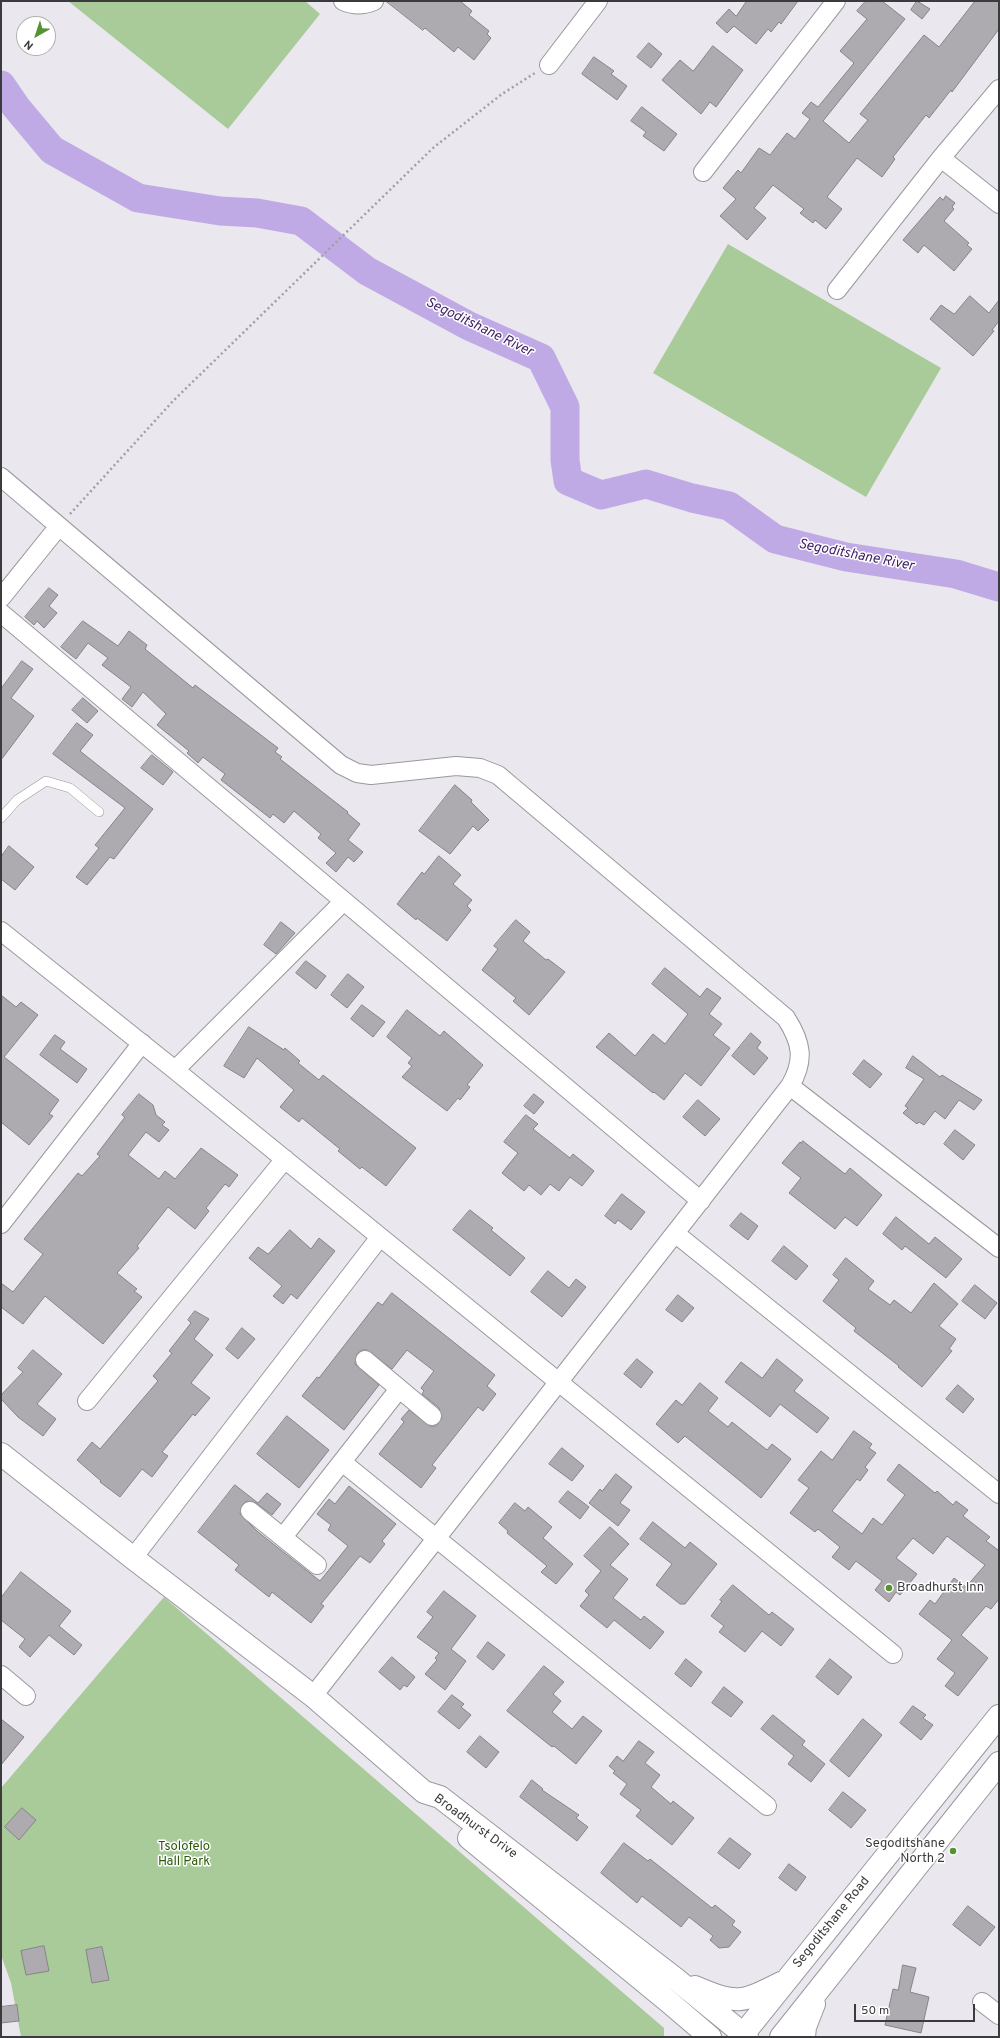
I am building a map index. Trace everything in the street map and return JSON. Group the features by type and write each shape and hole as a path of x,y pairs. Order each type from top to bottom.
{"street":[{"path":"343,1 357,6 366,5 374,1"},
{"path":"549,65 598,1"},
{"path":"703,172 836,1"},
{"path":"837,290 941,158 999,89"},
{"path":"941,158 999,204"},
{"path":"1,477 341,765 357,773 370,775 456,766 480,768 498,775 786,1018 795,1031 800,1047 796,1075 790,1086 702,1201 559,1381 313,1696"},
{"path":"1,598 59,526"},
{"path":"1,613 702,1201"},
{"path":"175,1070 344,901"},
{"path":"1,931 142,1043 893,1654"},
{"path":"1,1224 142,1043"},
{"path":"790,1086 999,1248"},
{"path":"87,1401 285,1159"},
{"path":"676,1234 999,1494"},
{"path":"133,1558 380,1237"},
{"path":"365,1360 432,1416"},
{"path":"283,1537 399,1389"},
{"path":"1,1454 133,1558 313,1696 424,1792"},
{"path":"342,1462 767,1806"},
{"path":"250,1511 317,1565"},
{"path":"1,1675 26,1696"},
{"name":"Segoditshane Road","path":"744,2036 786,1981 999,1716"},
{"path":"781,2037 999,1762"},
{"name":"Broadhurst Drive","path":"424,1792 440,1797 678,1980 744,2036"},
{"name":"Broadhurst Drive","path":"424,1792 434,1809 710,2037"},
{"path":"678,1980 721,1998 739,2000 752,1997 786,1981"},
{"path":"804,2037 805,2027 820,1988"},
{"path":"669,2002 688,2037"},
{"path":"982,2002 999,2015"}],"lane":[{"path":"1,818 17,800 46,781 70,788 99,812"}],"path":[{"path":"59,526 173,401 433,148 502,94 549,65"}],"green space":[{"path":"68,1 305,1 320,14 228,129"},
{"path":"728,244 941,368 866,497 653,373"},
{"name":"Tsolofelo Hall Park","path":"164,1597 664,2028 664,2037 21,2037 11,1983 1,1955 1,1788"}],"building":[{"path":"386,1 460,1 472,11 469,15 489,31 487,34 491,38 474,60 458,47 454,52 425,28 423,30"},
{"path":"747,1 798,1 781,24 779,22 771,32 768,29 756,44 734,26 727,33 716,23 729,9 736,16"},
{"path":"866,1 882,1 905,19 823,121 849,143 868,120 860,114 924,35 939,47 975,1 999,1 999,29 952,92 951,90 929,118 926,115 893,157 895,159 882,177 857,158 827,197 842,209 826,229 815,220 813,223 800,213 804,209 773,185 754,208 766,218 747,240 720,216 736,199 723,188 738,170 741,173 759,148 770,155 787,133 795,139 810,119 802,113 811,102 818,107 854,63 840,51 867,19 857,11"},
{"path":"917,1 930,9 922,19 911,10"},
{"path":"649,43 662,54 651,68 637,57"},
{"path":"713,46 743,70 716,107 710,102 701,114 662,80 680,60 693,71"},
{"path":"594,57 614,71 611,74 627,86 617,100 582,74"},
{"path":"642,107 677,134 664,151 643,136 646,132 631,121"},
{"path":"946,196 955,203 952,207 954,209 944,221 969,243 967,245 972,249 954,271 924,245 918,253 903,240 940,197 943,200"},
{"path":"970,296 989,313 999,300 999,321 992,330 994,331 973,356 930,319 941,305 954,314"},
{"path":"49,588 58,595 49,606 57,613 44,628 37,621 34,625 25,617"},
{"path":"83,621 118,646 129,631 147,645 145,649 193,688 195,685 278,748 275,752 282,757 280,759 348,812 347,813 360,824 348,840 363,852 354,862 348,857 336,872 326,863 336,853 318,838 321,834 294,811 284,823 273,814 270,818 221,780 225,774 203,757 198,763 187,753 189,751 157,725 166,714 143,692 132,707 122,699 131,687 102,665 108,658 88,643 76,659 61,647"},
{"path":"22,661 33,669 11,698 34,716 1,760 1,689"},
{"path":"83,698 98,711 87,723 72,710"},
{"path":"77,723 93,735 80,751 153,809 114,859 110,857 87,885 76,877 99,848 95,845 125,808 53,754"},
{"path":"152,755 173,772 163,785 141,768"},
{"path":"455,785 472,800 471,802 489,820 478,831 473,826 450,854 419,831"},
{"path":"9,846 34,867 15,890 1,879 1,857"},
{"path":"439,856 461,875 453,884 472,900 467,906 471,910 447,941 417,918 416,920 397,904 422,872 424,874"},
{"path":"516,920 530,932 523,941 546,960 548,959 565,972 529,1015 513,1001 516,998 482,970 498,949 494,946"},
{"path":"281,922 295,933 276,954 264,945"},
{"path":"306,961 326,976 316,989 296,973"},
{"path":"665,968 700,997 707,988 721,998 709,1014 722,1024 713,1035 730,1048 701,1086 685,1073 664,1100 654,1092 653,1093 596,1047 609,1033 635,1056 653,1034 665,1044 688,1014 652,984"},
{"path":"348,974 364,987 347,1008 331,995"},
{"path":"1,995 16,1007 21,1002 38,1015 4,1057 59,1100 49,1114 53,1116 29,1145 1,1122"},
{"path":"362,1005 385,1022 373,1037 351,1019"},
{"path":"407,1010 440,1036 444,1031 483,1065 467,1085 470,1087 460,1100 458,1098 447,1111 402,1077 412,1066 408,1063 412,1058 387,1037"},
{"path":"249,1027 284,1050 285,1048 300,1061 298,1063 319,1080 323,1075 416,1148 386,1186 362,1167 360,1169 338,1151 340,1149 302,1118 299,1122 280,1107 294,1090 257,1058 244,1078 224,1066"},
{"path":"751,1033 761,1042 757,1048 768,1058 754,1075 732,1056"},
{"path":"55,1035 65,1042 60,1049 87,1069 77,1083 40,1055"},
{"path":"913,1056 940,1077 942,1075 982,1100 974,1110 959,1100 945,1119 935,1111 924,1125 919,1122 917,1124 903,1113 908,1108 905,1106 924,1079 906,1068"},
{"path":"864,1060 882,1074 870,1088 853,1074"},
{"path":"139,1094 153,1105 156,1115 165,1122 162,1125 169,1130 159,1142 146,1132 128,1155 159,1179 165,1171 175,1179 201,1148 238,1175 229,1187 225,1184 206,1208 209,1211 195,1229 168,1207 137,1246 139,1248 117,1273 137,1289 134,1291 142,1297 103,1344 45,1296 23,1324 1,1307 1,1283 13,1292 43,1254 24,1239 78,1173 82,1176 100,1156 97,1154 125,1117 122,1115"},
{"path":"534,1094 544,1102 534,1114 524,1106"},
{"path":"698,1100 720,1119 705,1136 683,1117"},
{"path":"526,1115 538,1124 533,1129 570,1158 573,1154 594,1171 582,1186 570,1177 559,1191 550,1184 541,1195 529,1185 524,1191 502,1173 518,1153 504,1142"},
{"path":"955,1130 975,1145 963,1160 944,1144"},
{"path":"803,1141 845,1174 850,1168 882,1195 857,1226 845,1217 835,1229 789,1193 801,1178 782,1163 800,1142 801,1143"},
{"path":"622,1194 645,1212 631,1230 618,1220 615,1224 605,1216"},
{"path":"470,1210 493,1228 491,1230 525,1258 510,1276 453,1230"},
{"path":"741,1213 758,1226 748,1240 730,1226"},
{"path":"896,1217 929,1244 935,1237 962,1259 946,1278 905,1246 902,1250 883,1234"},
{"path":"290,1230 311,1249 319,1238 335,1251 297,1299 291,1294 283,1304 273,1296 282,1286 249,1258 258,1247 268,1254"},
{"path":"784,1246 808,1266 796,1280 772,1261"},
{"path":"846,1258 874,1281 868,1289 890,1305 894,1300 911,1313 934,1283 958,1304 939,1326 956,1339 949,1349 952,1351 922,1387 898,1367 899,1366 854,1331 856,1328 823,1301 839,1280 833,1275"},
{"path":"548,1271 569,1288 576,1279 586,1287 562,1317 531,1292"},
{"path":"975,1285 997,1303 985,1319 962,1301"},
{"path":"392,1293 495,1375 487,1386 496,1394 483,1411 478,1407 432,1465 436,1468 421,1488 379,1454 404,1422 401,1419 409,1410 430,1426 436,1426 442,1418 439,1408 422,1394 424,1391 421,1388 434,1371 407,1350 392,1369 367,1350 362,1350 357,1354 355,1364 379,1385 344,1430 302,1396 317,1377 319,1378 378,1302 382,1305"},
{"path":"678,1295 694,1308 682,1322 666,1310"},
{"path":"195,1311 209,1319 194,1339 213,1355 191,1383 210,1398 195,1416 193,1414 162,1452 168,1456 152,1477 142,1469 120,1497 100,1482 101,1481 77,1460 92,1442 100,1449 158,1381 153,1376 172,1353 169,1351 191,1323 188,1320"},
{"path":"242,1328 255,1339 238,1359 226,1349"},
{"path":"33,1350 62,1374 37,1404 56,1419 43,1436 18,1417 1,1399 1,1395 23,1372 18,1368"},
{"path":"637,1359 653,1372 641,1388 624,1374"},
{"path":"777,1359 803,1380 794,1391 829,1418 817,1433 780,1404 770,1417 725,1382 741,1362 762,1378"},
{"path":"700,1383 718,1398 708,1411 728,1427 732,1422 767,1450 772,1444 791,1459 761,1498 685,1436 678,1443 656,1424 676,1400 682,1405"},
{"path":"958,1385 974,1399 963,1413 946,1399"},
{"path":"287,1416 329,1450 299,1488 257,1454"},
{"path":"854,1431 872,1444 869,1448 876,1453 865,1467 868,1470 860,1481 857,1479 832,1511 862,1534 873,1518 882,1525 905,1495 887,1480 899,1464 935,1493 937,1491 953,1505 956,1501 968,1510 963,1516 990,1537 986,1541 998,1550 999,1548 999,1599 991,1609 986,1606 961,1635 988,1658 958,1696 945,1686 955,1673 937,1659 952,1640 919,1614 930,1600 935,1604 954,1578 966,1587 985,1565 947,1536 933,1554 913,1538 896,1558 917,1574 900,1595 896,1592 889,1602 875,1590 882,1581 856,1561 849,1570 832,1557 840,1547 818,1529 815,1532 790,1513 809,1488 798,1480 821,1451 832,1460"},
{"path":"562,1448 584,1466 572,1481 549,1464"},
{"path":"616,1474 632,1487 620,1503 630,1510 618,1526 589,1503 600,1489 602,1491"},
{"path":"235,1485 258,1503 267,1493 281,1504 272,1515 256,1503 247,1501 242,1505 240,1514 258,1532 320,1581 348,1546 328,1530 331,1525 317,1514 329,1499 335,1504 349,1486 396,1524 382,1541 385,1544 370,1563 360,1556 321,1604 324,1606 311,1623 272,1592 269,1597 235,1570 239,1565 198,1532"},
{"path":"568,1491 589,1507 580,1519 559,1502"},
{"path":"515,1503 525,1511 528,1507 552,1527 543,1538 573,1564 556,1584 541,1572 547,1566 507,1533 508,1531 499,1523"},
{"path":"653,1522 685,1548 690,1542 717,1564 685,1604 680,1604 656,1585 672,1564 640,1539"},
{"path":"610,1527 629,1544 610,1565 628,1579 613,1598 641,1620 644,1616 664,1632 650,1649 614,1620 607,1628 580,1606 589,1595 585,1591 601,1571 584,1556"},
{"path":"21,1572 71,1611 59,1626 82,1645 74,1655 49,1635 30,1657 19,1647 25,1639 1,1620 1,1598"},
{"path":"733,1585 769,1615 772,1612 794,1629 781,1646 762,1631 745,1652 719,1632 724,1626 711,1616 722,1601 720,1600"},
{"path":"444,1591 476,1616 451,1649 466,1661 445,1690 425,1674 437,1660 435,1658 439,1653 417,1637 433,1617 427,1612"},
{"path":"488,1642 505,1655 493,1670 477,1657"},
{"path":"392,1657 415,1677 407,1687 404,1685 400,1690 379,1672"},
{"path":"686,1659 702,1672 691,1687 675,1674"},
{"path":"830,1659 852,1677 838,1695 816,1677"},
{"path":"544,1666 564,1682 553,1694 561,1701 552,1712 572,1729 583,1716 602,1731 576,1764 507,1711"},
{"path":"724,1687 743,1702 731,1717 712,1703"},
{"path":"452,1695 464,1704 461,1707 471,1715 459,1729 438,1712"},
{"path":"913,1706 926,1715 923,1718 933,1725 921,1740 900,1723"},
{"path":"773,1715 805,1741 802,1745 825,1764 811,1782 788,1764 794,1756 761,1729"},
{"path":"1,1719 24,1737 1,1765"},
{"path":"863,1719 882,1735 849,1777 830,1761"},
{"path":"480,1736 499,1752 486,1768 467,1752"},
{"path":"639,1741 654,1752 645,1763 660,1775 651,1787 671,1804 673,1801 694,1818 672,1845 636,1816 641,1810 620,1794 627,1784 613,1773 615,1771 609,1766 617,1756 623,1761"},
{"path":"532,1780 543,1789 542,1790 579,1815 576,1818 588,1827 577,1841 520,1797"},
{"path":"843,1792 866,1810 851,1828 829,1810"},
{"path":"22,1808 36,1820 19,1840 5,1827"},
{"path":"730,1838 751,1854 739,1869 718,1853"},
{"path":"624,1843 648,1861 650,1859 712,1908 715,1905 735,1921 732,1925 741,1932 729,1947 719,1948 710,1940 713,1936 689,1917 681,1927 642,1896 637,1903 601,1873"},
{"path":"789,1864 806,1877 796,1891 779,1878"},
{"path":"968,1906 995,1927 980,1946 953,1925"},
{"path":"44,1946 49,1971 26,1975 21,1951"},
{"path":"102,1947 109,1980 92,1983 86,1950"},
{"path":"903,1965 916,1968 910,1992 929,1997 921,2033 885,2025 893,1989 898,1990"},
{"path":"17,2005 19,2021 1,2023 1,2007"}],"waterway":[{"name":"Segoditshane River","path":"1,85 16,107 52,150 138,198 220,211 257,213 301,221 367,271 469,326 541,358 565,407 565,460 568,481 601,495 646,484 692,498 729,506 775,539 846,557 956,574 999,587"}],"place":[{"name":"Broadhurst Inn","path":"889,1588"},
{"name":"Segoditshane North 2","path":"953,1851"}]}
